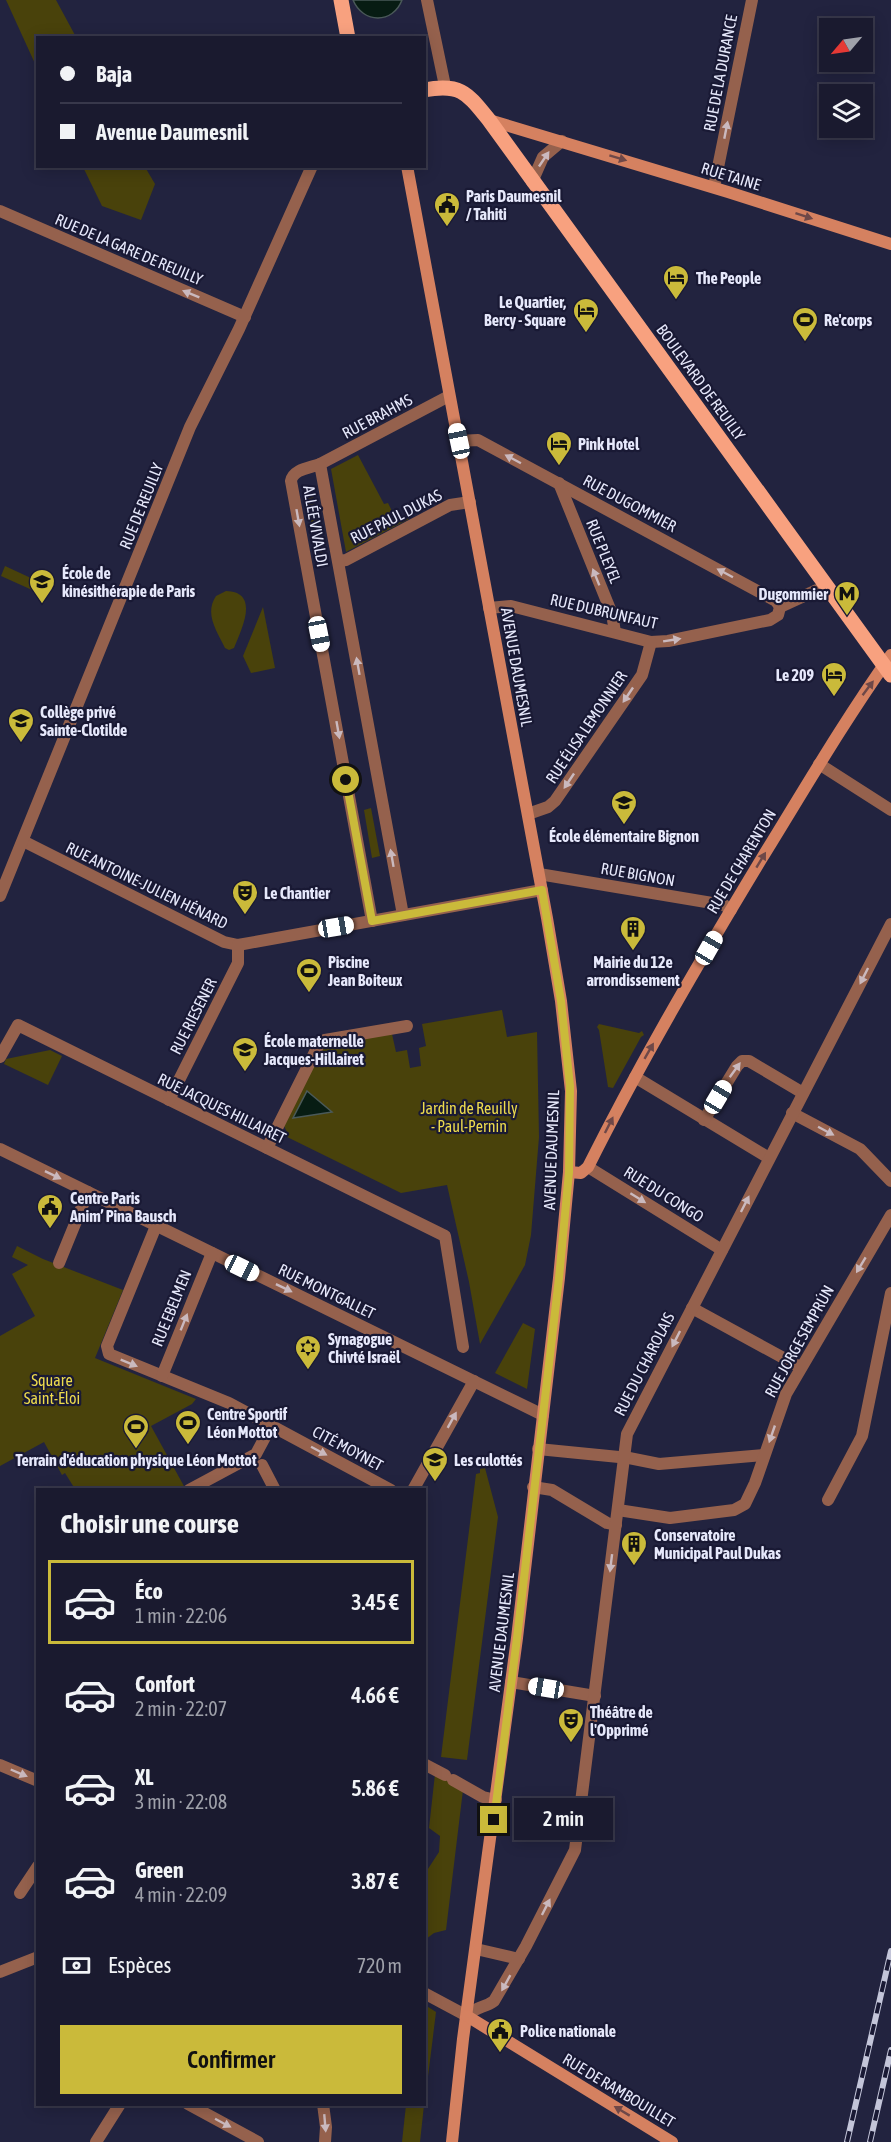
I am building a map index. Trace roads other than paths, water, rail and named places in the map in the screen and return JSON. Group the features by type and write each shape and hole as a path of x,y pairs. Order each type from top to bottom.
{"main road":[{"path":"341,0 348,36"},
{"path":"426,90 445,86"},
{"name":"BOULEVARD DE REUILLY","path":"445,86 471,98 489,120 532,182 888,666"},
{"name":"RUE TAINE","path":"489,120 714,187 891,244"},
{"name":"AVENUE DAUMESNIL","path":"407,168 542,890 561,1001 570,1086 569,1172 559,1278 511,1682 452,2142"},
{"name":"RUE DE CHARENTON","path":"588,1167 635,1077 731,910 852,710 888,666"},
{"path":"569,1172 580,1173 588,1167"},
{"name":"RUE DE RAMBOUILLET","path":"467,2016 672,2142"}],"street":[{"path":"427,0 445,86"},
{"name":"RUE DE LA DURANCE","path":"714,187 752,0"},
{"path":"532,182 543,157 562,141"},
{"name":"RUE DE REUILLY","path":"0,897 190,427 245,317 311,168"},
{"name":"RUE DE LA GARE DE REUILLY","path":"0,211 245,317"},
{"name":"RUE BRAHMS","path":"320,464 449,396"},
{"name":"RUE DUGOMMIER","path":"459,441 478,440 776,601 779,610"},
{"name":"ALLÉE VIVALDI","path":"372,921 291,481 296,472 320,464 403,915"},
{"name":"RUE PLEYEL","path":"559,483 612,614 615,632"},
{"name":"RUE PAUL DUKAS","path":"339,561 346,560 450,505 470,501"},
{"path":"779,610 817,590"},
{"name":"RUE DUBRUNFAUT","path":"489,608 511,606 651,642 668,641 770,620 778,615 779,610"},
{"name":"RUE ÉLISA LEMONNIER","path":"528,814 548,807 555,801 642,675 651,642"},
{"path":"819,764 891,810"},
{"name":"RUE ANTOINE-JULIEN HÉNARD","path":"23,841 224,942 238,945 542,890"},
{"name":"RUE BIGNON","path":"539,874 724,905 731,910"},
{"name":"RUE DU CHAROLAIS","path":"467,2016 477,2007 490,2004 498,1996 575,1850 627,1434 891,924"},
{"name":"RUE RIESENER","path":"169,1100 238,963 238,945"},
{"name":"RUE JACQUES HILLAIRET","path":"0,1057 18,1025 445,1236 463,1347"},
{"path":"267,1148 319,1044 325,1040 407,1026"},
{"path":"704,1120 742,1061 749,1061 803,1093"},
{"path":"635,1077 768,1158"},
{"path":"792,1113 860,1149 891,1181"},
{"name":"RUE MONTGALLET","path":"0,1149 543,1415"},
{"name":"RUE DU CONGO","path":"588,1167 722,1250"},
{"path":"59,1263 88,1192"},
{"name":"RUE JORGE SEMPRÚN","path":"618,1510 670,1518 735,1509 745,1504 786,1394 891,1215"},
{"name":"CITÉ MOYNET","path":"156,1226 109,1342 107,1348 111,1356 229,1403 387,1488"},
{"name":"RUE EBELMEN","path":"162,1376 212,1252"},
{"path":"828,1500 862,1436 891,1293"},
{"path":"692,1308 800,1367"},
{"path":"414,1488 474,1381"},
{"path":"193,1488 256,1454 271,1426"},
{"path":"538,1449 659,1464 764,1455"},
{"path":"262,1465 274,1488"},
{"path":"533,1487 552,1490 607,1523 616,1525"},
{"path":"511,1682 595,1696"},
{"path":"0,1765 36,1780"},
{"path":"426,1765 483,1797 496,1800"},
{"path":"20,1893 36,1869"},
{"path":"476,1949 519,1959"},
{"path":"0,1972 36,1958"},
{"name":"RUE DE RAMBOUILLET","path":"426,1993 467,2016"},
{"path":"96,2142 119,2106"},
{"path":"192,2106 258,2142"},
{"path":"322,2106 326,2127 325,2142"}],"railway":[{"path":"847,2142 891,1951"},
{"path":"870,2142 891,2050"}],"place":[{"name":"Paris Daumesnil / Tahiti","path":"447,228"},
{"name":"The People","path":"676,301"},
{"name":"Le Quartier, Bercy - Square","path":"586,334"},
{"name":"Re'corps","path":"805,343"},
{"name":"Pink Hotel","path":"559,467"},
{"name":"École de kinésithérapie de Paris","path":"42,605"},
{"name":"Dugommier","path":"847,617"},
{"name":"Le 209","path":"834,698"},
{"name":"Collège privé Sainte-Clotilde","path":"21,744"},
{"name":"École élémentaire Bignon","path":"624,826"},
{"name":"Le Chantier","path":"245,916"},
{"name":"Mairie du 12e arrondissement","path":"633,952"},
{"name":"Piscine Jean Boiteux","path":"309,994"},
{"name":"École maternelle Jacques-Hillairet","path":"245,1073"},
{"name":"Centre Paris Anim’ Pina Bausch","path":"50,1230"},
{"name":"Synagogue Chivté Israël","path":"308,1371"},
{"name":"Centre Sportif Léon Mottot","path":"188,1446"},
{"name":"Terrain d'éducation physique Léon Mottot","path":"136,1450"},
{"name":"Les culottés","path":"435,1483"},
{"name":"Conservatoire Municipal Paul Dukas","path":"634,1567"},
{"name":"Théâtre de l'Opprimé","path":"571,1744"},
{"name":"Police nationale","path":"500,2054"}],"park label":[{"name":"Jardin de Reuilly - Paul-Pernin","path":"469,1117"},
{"name":"Square Saint-Éloi","path":"52,1389"}]}
